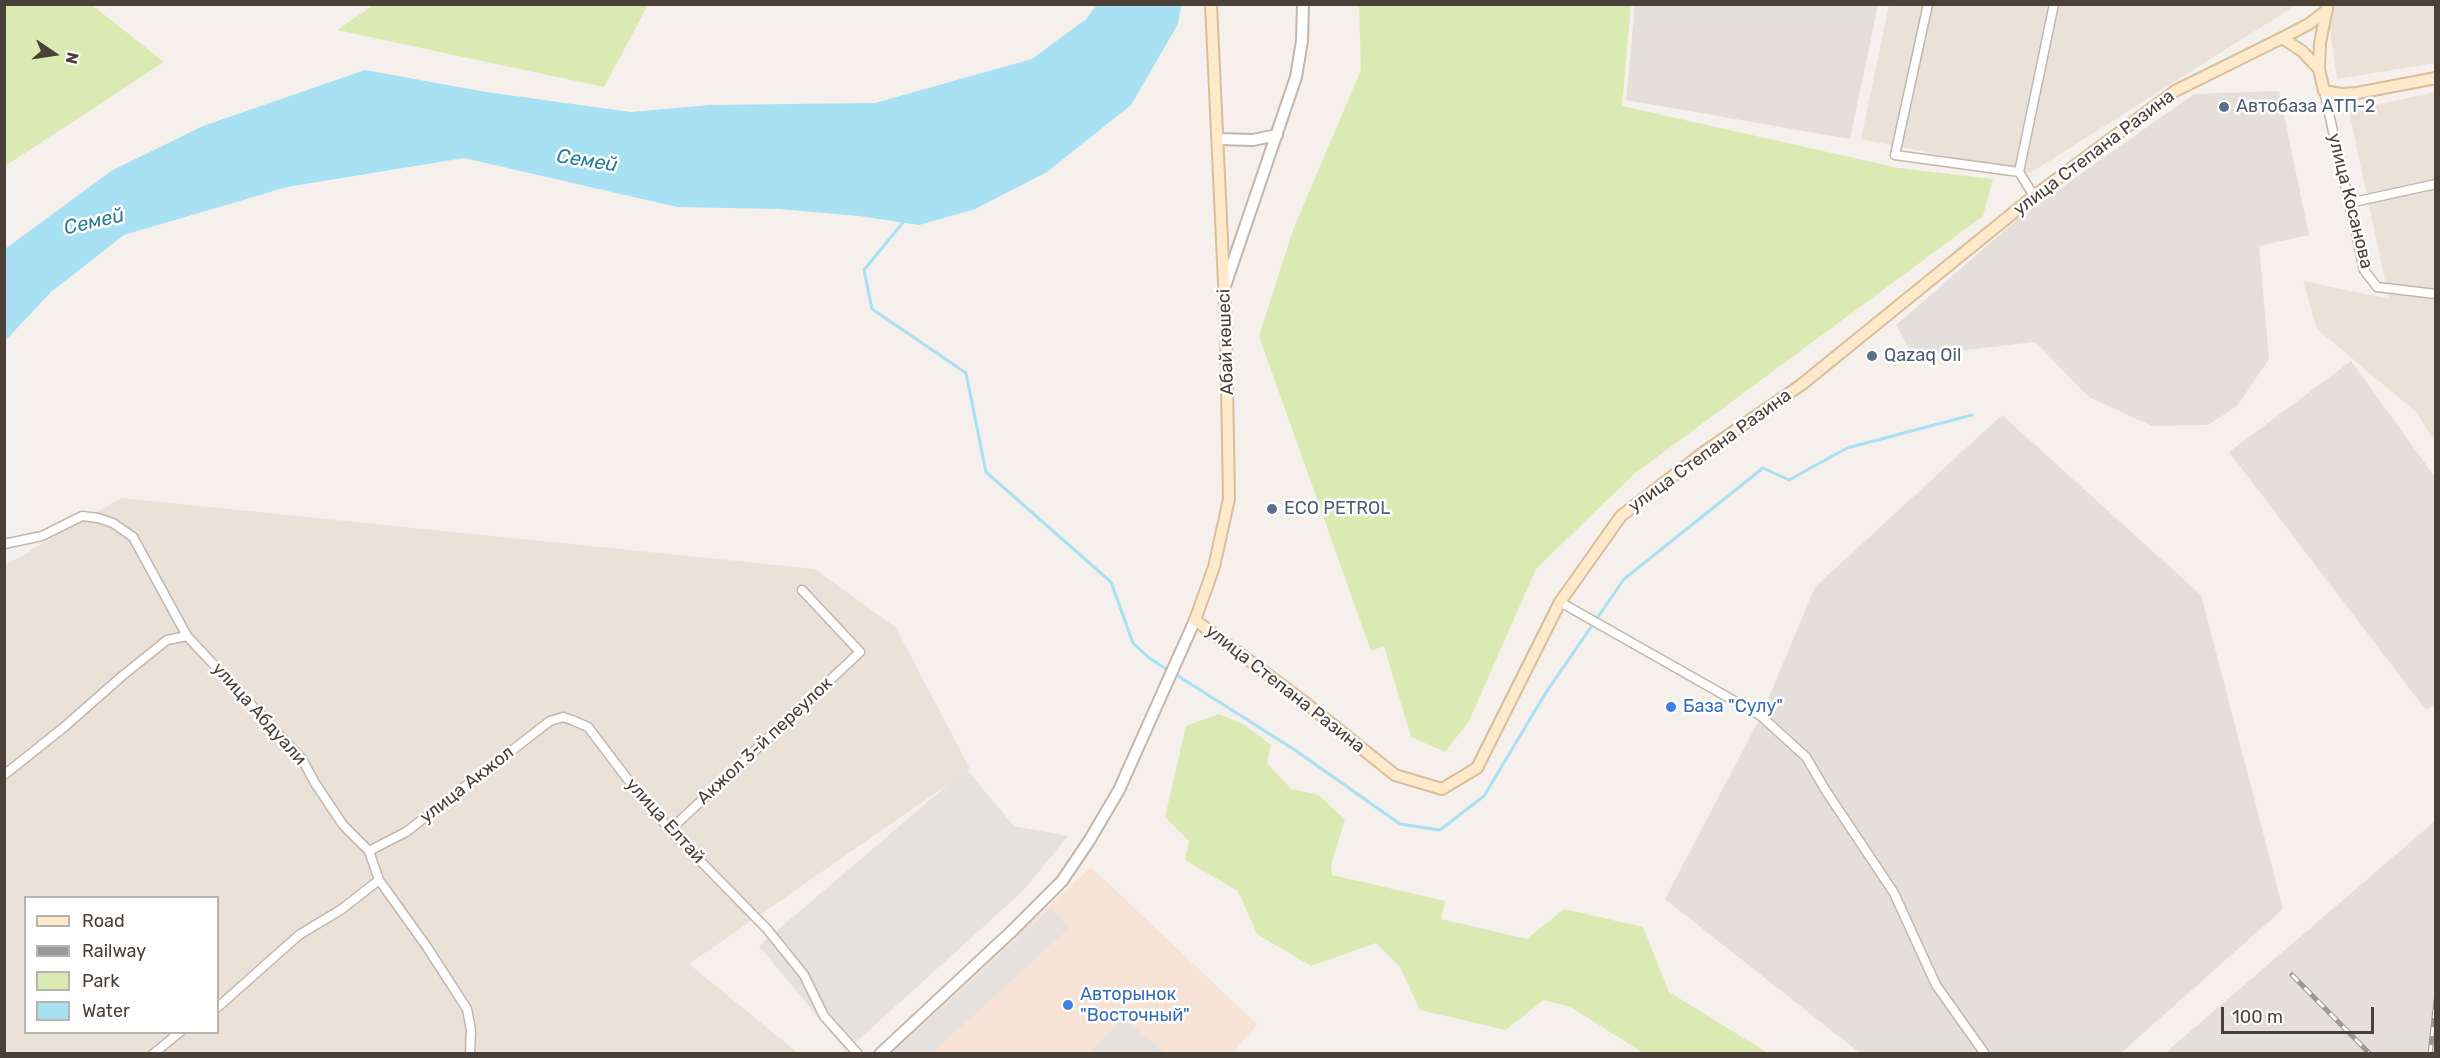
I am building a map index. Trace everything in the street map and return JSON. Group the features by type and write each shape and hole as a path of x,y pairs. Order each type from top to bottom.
{"main road":[{"name":"Абай көшесі","path":"1195,620 1214,567 1229,499 1224,290 1211,4"},
{"name":"улица Степана Разина","path":"1195,620 1303,701 1395,775 1442,789 1477,768 1560,602 1621,516 1704,452 1801,385 2034,196 2175,92 2309,24 2328,7"},
{"path":"2328,7 2320,43 2319,69 2324,91 2341,94 2357,93 2436,78"},
{"path":"2282,38 2302,51 2319,69"}],"street":[{"path":"1224,290 1296,77 1302,41 1303,4"},
{"path":"1928,4 1895,155 2019,172"},
{"path":"2034,196 2019,172 2054,4"},
{"name":"улица Косанова","path":"2324,91 2364,270 2377,287 2436,294"},
{"path":"1218,139 1253,140 1277,135"},
{"path":"2349,203 2436,184"},
{"name":"улица Абдуали","path":"4,544 42,536 82,516 112,523 134,537 187,636 302,759 343,825 369,851 379,880 427,947 467,1009 471,1030 470,1053"},
{"name":"Акжол 3-й переулок","path":"670,830 860,652 802,590"},
{"path":"1560,602 1761,716 1806,757 1894,893 1936,986 1985,1053"},
{"name":"Абай көшесі","path":"880,1053 1013,930 1062,881 1108,811 1195,620"},
{"path":"4,775 167,640 187,636"},
{"name":"улица Акжол","path":"369,851 406,832 514,747 550,722 563,717"},
{"name":"улица Елтай","path":"563,717 588,727 629,782 670,830 767,929 804,975 824,1016 858,1053"},
{"path":"219,1006 299,935 342,909 379,880"},
{"path":"153,1053 177,1034"}],"shaded area":[{"path":"1635,4 1878,5 1850,139 1626,100"},
{"path":"1889,5 2296,5 2030,173 1861,139"},
{"path":"2330,5 2435,5 2435,63 2337,79 2328,14"},
{"path":"2279,91 2309,235 2259,246 2269,359 2237,406 2208,425 2152,426 2089,397 2035,342 1913,356 1896,325 2020,217 2194,94"},
{"path":"2435,92 2435,442 2416,412 2317,329 2303,281 2389,299 2349,111"},
{"path":"2351,361 2435,477 2436,703 2426,710 2229,452"},
{"path":"2002,415 2201,595 2283,909 2121,1053 1861,1054 1665,899 1761,716 1815,587"},
{"path":"121,498 815,569 896,628 970,769 689,964 798,1053 5,1053 4,566"},
{"path":"966,769 1014,826 1068,836 1023,891 846,1051 759,946"},
{"path":"2435,821 2435,1053 2165,1053"},
{"path":"1091,867 1257,1024 1233,1053 888,1054"},
{"path":"1051,908 1069,928 932,1053 893,1053"},
{"path":"1122,1017 1165,1053 1091,1053"}],"green space":[{"path":"5,4 92,5 164,62 5,166"},
{"path":"375,4 648,5 604,87 337,30"},
{"path":"1359,5 1631,5 1622,106 1899,168 1993,179 1983,216 1634,474 1536,569 1469,721 1445,752 1411,737 1384,646 1371,651 1259,336 1293,230 1361,70"},
{"path":"1219,714 1245,725 1271,745 1267,763 1291,789 1319,795 1345,820 1331,865 1332,875 1445,901 1441,919 1527,939 1564,909 1643,927 1669,992 1768,1053 1643,1053 1571,1007 1543,1000 1506,1030 1420,1010 1400,967 1376,943 1311,966 1257,934 1238,891 1185,860 1189,841 1165,817 1186,726"}],"water":[{"name":"Семей","path":"1097,5 1181,5 1178,24 1131,105 1047,172 975,209 919,225 859,216 779,209 677,207 464,158 287,187 124,235 51,292 5,341 5,249 111,171 203,126 365,70 486,92 631,112 710,105 875,103 1032,59 1086,19"}],"waterway":[{"path":"905,220 864,270 872,309 966,373 986,472 1111,582 1133,643 1148,657 1169,671"},
{"path":"1175,674 1295,750 1400,824 1440,830 1484,796 1545,694 1624,579 1763,468 1789,480 1847,448 1972,415"}],"railway":[{"path":"2292,975 2370,1054"},
{"path":"2430,1054 2436,1000"}],"place":[{"name":"Автобаза АТП-2","path":"2224,107"},
{"name":"Qazaq Oil","path":"1872,356"},
{"name":"ECO PETROL","path":"1272,509"},
{"name":"База \"Сулу\"","path":"1671,707"},
{"name":"Авторынок \"Восточный\"","path":"1068,1005"}]}
